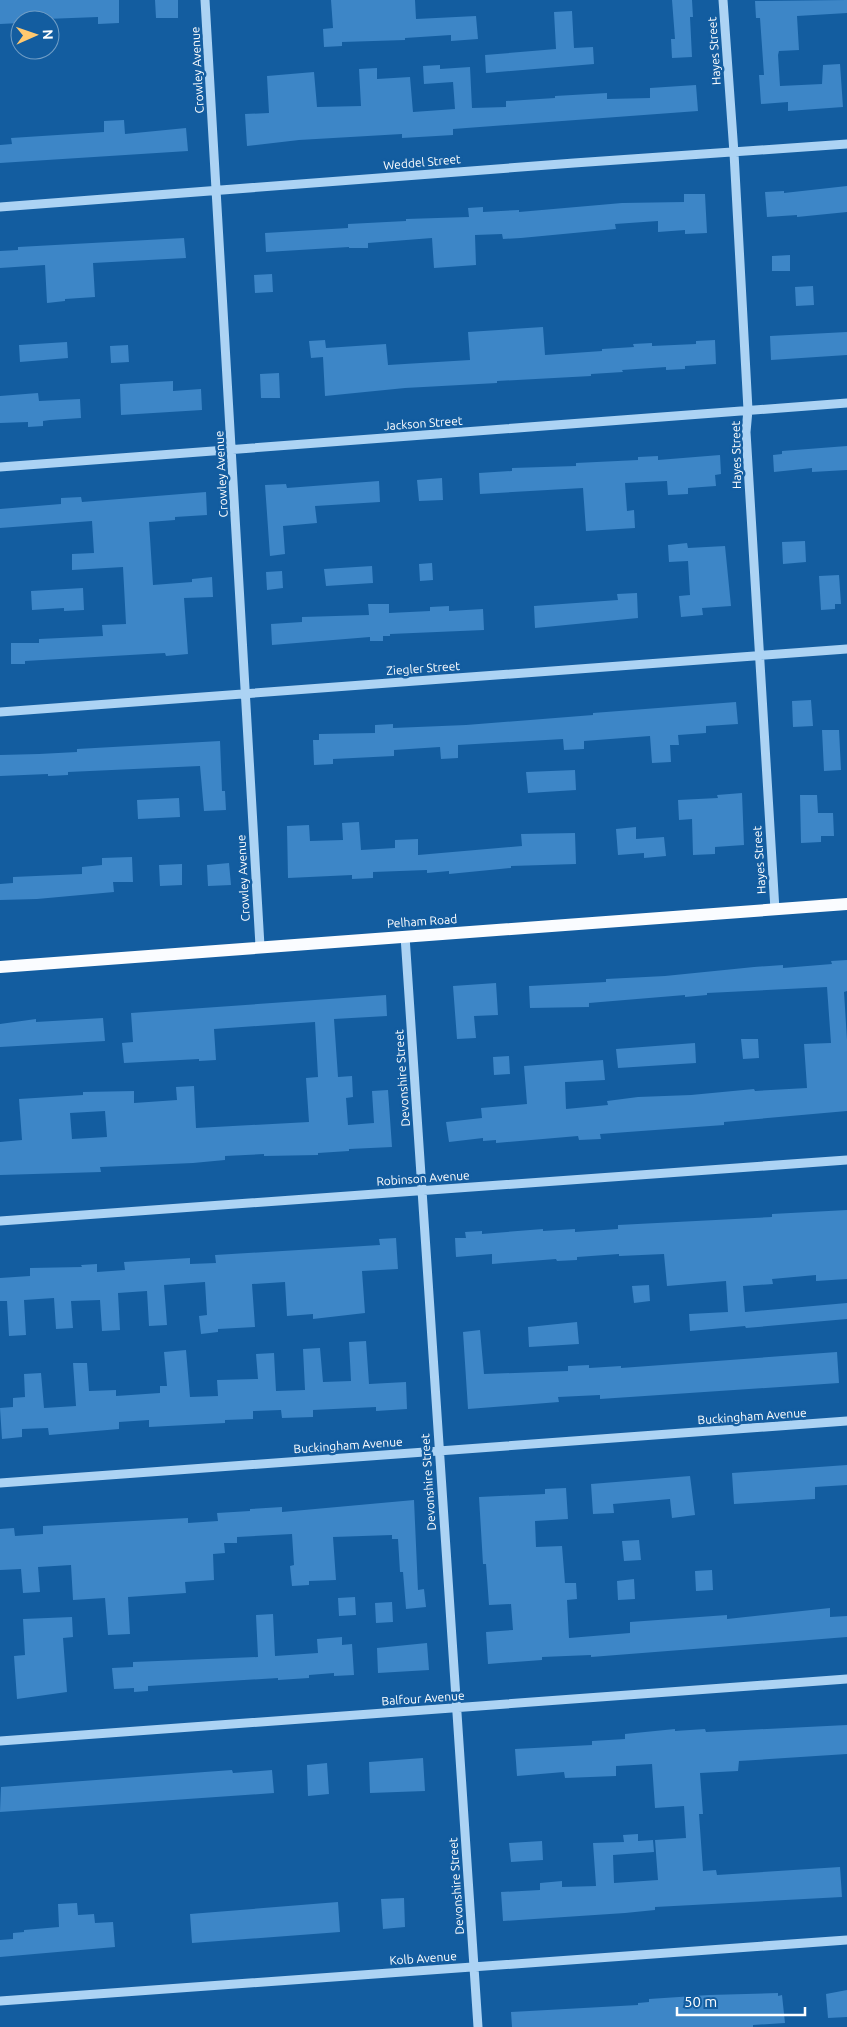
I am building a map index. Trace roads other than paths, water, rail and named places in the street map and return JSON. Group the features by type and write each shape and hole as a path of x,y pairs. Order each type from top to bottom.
{"main road":[{"name":"Pelham Road","path":"0,966 847,904"}],"street":[{"name":"Crowley Avenue","path":"205,0 260,946"},
{"name":"Hayes Street","path":"723,0 734,153 748,410 746,432 758,655 775,910"},
{"name":"Weddel Street","path":"0,207 847,144"},
{"name":"Jackson Street","path":"0,467 847,402"},
{"name":"Ziegler Street","path":"0,712 847,649"},
{"name":"Devonshire Street","path":"405,936 478,2027"},
{"name":"Robinson Avenue","path":"0,1221 847,1160"},
{"name":"Buckingham Avenue","path":"0,1482 847,1421"},
{"name":"Balfour Avenue","path":"0,1741 847,1679"},
{"name":"Kolb Avenue","path":"0,2001 847,1940"}]}
